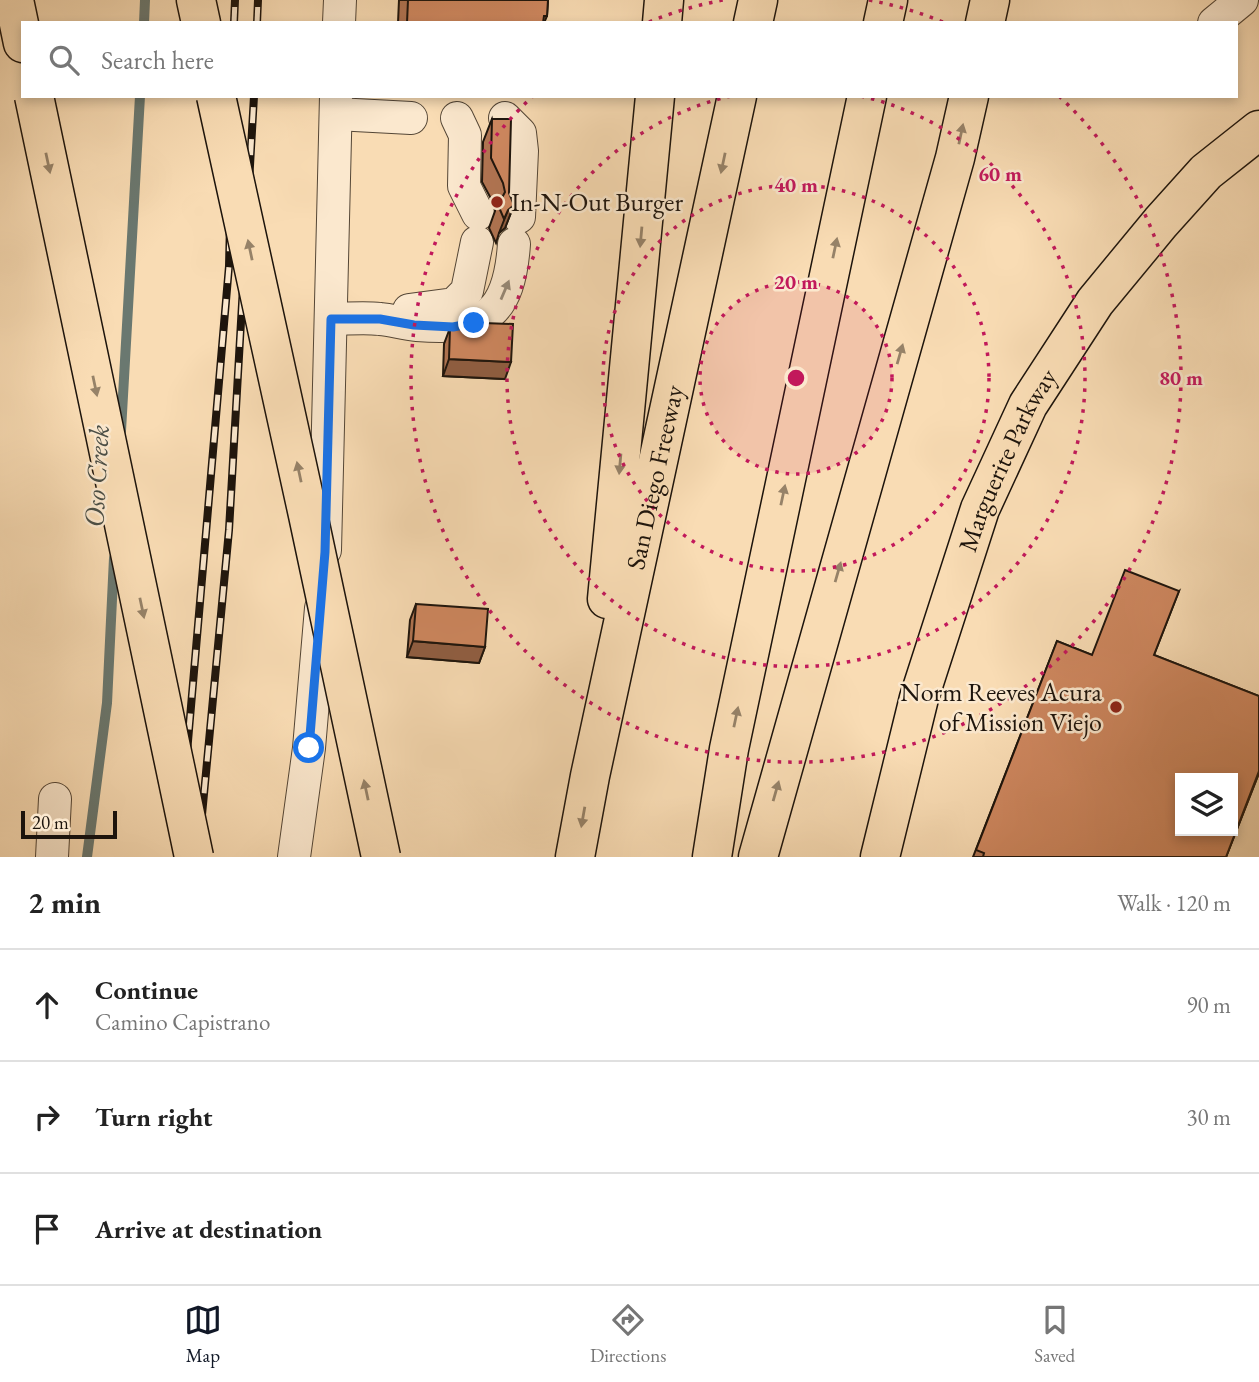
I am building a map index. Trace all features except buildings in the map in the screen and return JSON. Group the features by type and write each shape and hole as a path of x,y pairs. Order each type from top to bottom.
{"main road":[{"path":"14,0 21,33"},
{"path":"196,0 201,21"},
{"path":"662,21 664,0"},
{"path":"753,21 758,0"},
{"path":"883,21 888,0"},
{"path":"985,21 990,0"},
{"path":"34,98 194,857"},
{"path":"216,98 381,857"},
{"path":"590,776 655,98"},
{"name":"San Diego Freeway","path":"575,857 590,776 737,98"},
{"path":"712,857 729,749 867,98"},
{"path":"758,857 956,158 969,98"},
{"name":"Marguerite Parkway","path":"880,857 919,698 980,509 1028,405 1096,302 1161,222 1206,172 1259,130"}],"street":[{"path":"339,21 340,0"},
{"path":"1216,21 1241,0"},
{"path":"294,857 309,748 325,552 336,105 411,118"},
{"path":"380,319 409,310 454,304 467,291 478,228 464,186 465,135 457,118"},
{"path":"331,319 380,319 414,325 453,327 474,323 489,314 503,297 512,273 516,230 522,151 520,133 505,118"},
{"path":"51,857 55,799"}],"waterway":[{"name":"Oso Creek","path":"144,21 145,0"},
{"name":"Oso Creek","path":"121,431 140,98"},
{"name":"Oso Creek","path":"87,857 107,703 114,558"}],"railway":[{"path":"234,21 235,0"},
{"path":"257,21 258,0"},
{"path":"178,857 229,266 233,98"},
{"path":"198,857 229,530 254,98"}],"place":[{"name":"In-N-Out Burger","path":"497,202"},
{"name":"Norm Reeves Acura of Mission Viejo","path":"1116,707"}],"route":[{"path":"309,748 325,552 331,319 380,319 414,325 453,327 474,323"}]}
